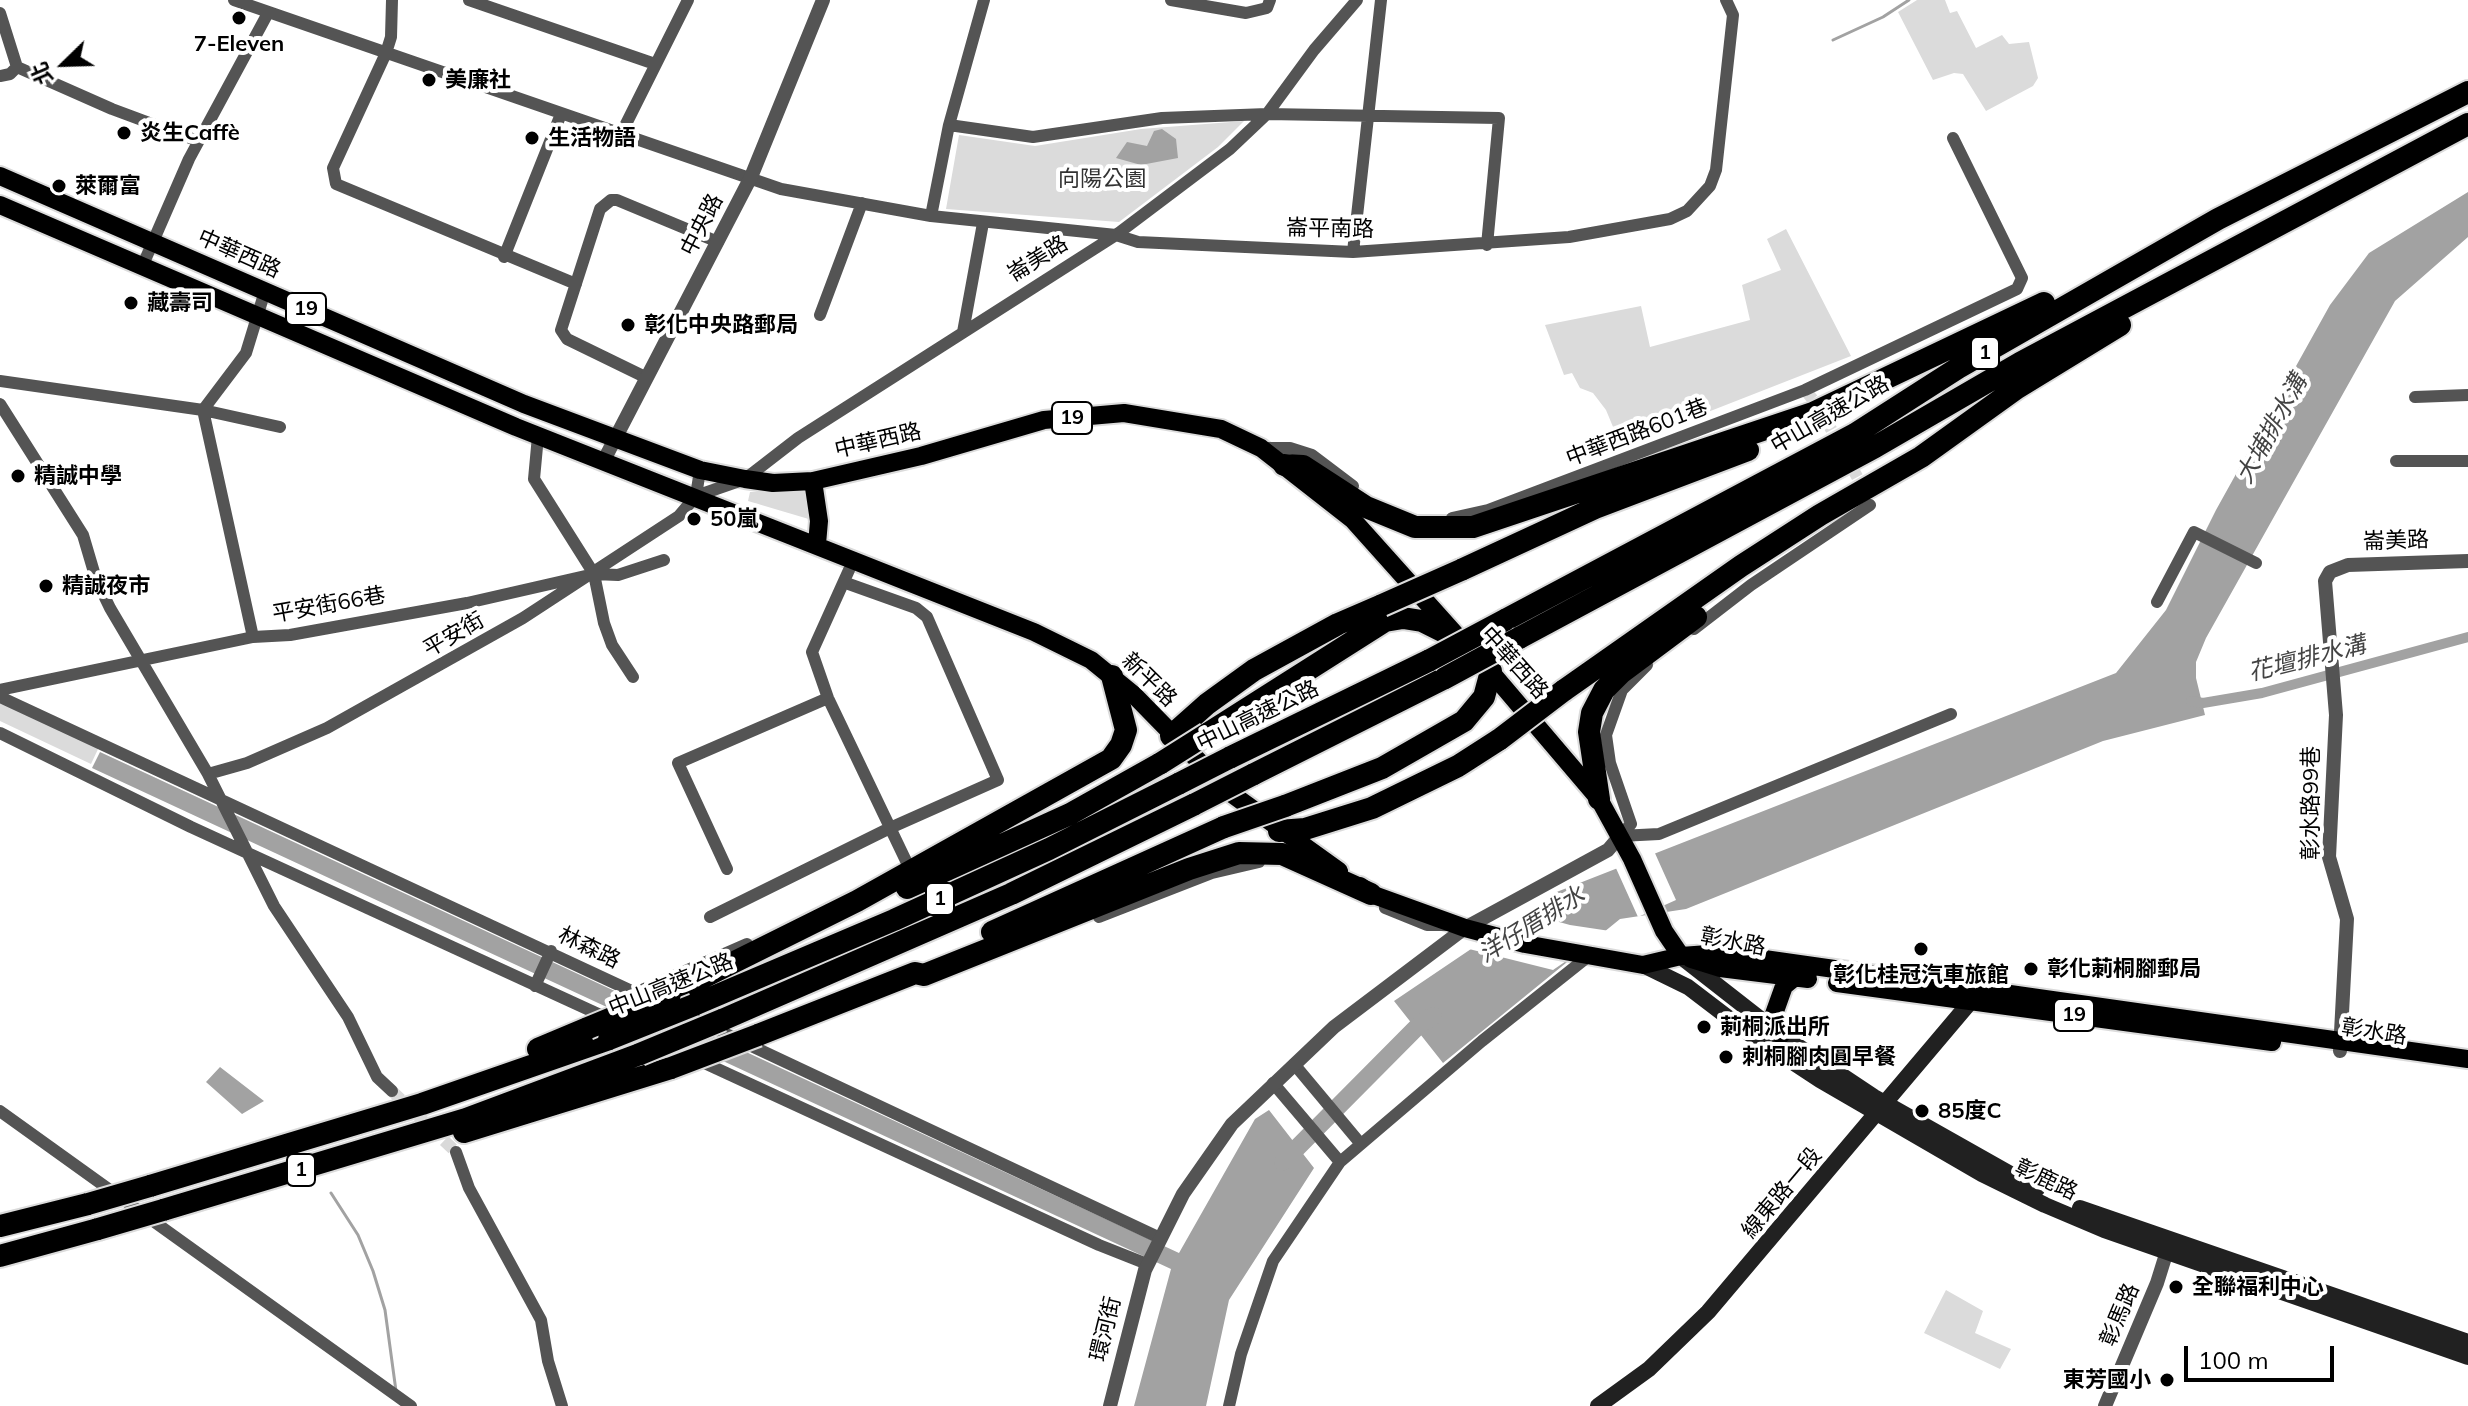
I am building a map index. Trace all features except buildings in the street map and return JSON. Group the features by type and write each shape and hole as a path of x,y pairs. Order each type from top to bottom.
{"highway":[{"name":"中山高速公路","path":"0,1226 150,1186 396,1101 609,1039 908,913 1049,849 1430,660 1855,434 1958,368 2218,219 2468,92"},
{"name":"1","path":"0,1256 439,1127 640,1054 895,948 1195,804 1445,678 1788,495 2020,363 2468,124"},
{"path":"1284,465 1303,466 1366,507 1415,527 1473,527 1813,413 2218,219"},
{"path":"1599,799 1589,732 1592,713 1604,690 1621,673 1758,568 2017,388 2166,297 2184,275"},
{"path":"1171,736 1207,704 1254,670 1338,624 1595,508 1788,436 1813,413"},
{"path":"1279,831 1318,826 1372,808 1458,766 1741,566 1820,515 1921,457"},
{"path":"748,956 760,956 1114,792 1385,621 1403,618 1422,621 1460,640"},
{"path":"439,1127 469,1133 671,1068 915,973 920,966 1224,827 1382,768 1464,721 1484,697 1491,671"},
{"path":"396,1101 670,994 857,901 1111,759 1121,745 1126,730 1112,676"},
{"path":"915,973 924,975 1189,869 1239,853 1282,854 1371,894"}],"main road":[{"name":"中華西路","path":"0,176 613,440 700,470 773,483 813,481 921,456 1044,420 1124,413 1221,429 1261,448 1353,520 1491,671 1599,799 1632,859 1661,926 1681,956"},
{"name":"19","path":"0,205 603,462"},
{"name":"新平路","path":"603,462 696,496 1034,632 1091,660 1112,676 1229,792 1279,831 1371,894 1459,926 1590,955 1643,965 1681,956"},
{"path":"813,481 819,521 817,544"},
{"name":"彰水路","path":"1681,956 1722,953 1976,996"},
{"name":"彰水路","path":"1681,956 1720,968 1976,996 2468,1059"},
{"name":"彰鹿路","path":"1681,956 1781,1035 1881,1107"},
{"name":"彰鹿路","path":"1643,965 1688,987 1779,1053 2048,1195 2165,1245 2386,1322 2468,1357"},
{"path":"1781,1035 1774,1014 1784,986 1795,977"},
{"name":"線東路一段","path":"1598,1406 1649,1369 1708,1312 1976,996"},
{"name":"彰水路","path":"2341,1045 2468,1071"},
{"name":"彰鹿路","path":"2386,1322 2468,1342"}],"street":[{"name":"崙平南路","path":"234,0 781,189 931,216 1116,235 1138,242 1353,252 1569,237 1670,219 1699,200 1716,170 1733,15 1726,0"},
{"path":"142,267 198,141 279,0"},
{"path":"392,0 391,37 333,168 336,184 504,257 576,284"},
{"path":"469,0 655,64"},
{"path":"622,132 688,0"},
{"name":"中央路","path":"603,462 751,177 823,0"},
{"path":"931,216 949,125 984,0"},
{"path":"1171,0 1246,13 1267,8 1270,0"},
{"name":"崙美路","path":"696,496 745,479 798,438 1116,235 1230,149 1267,114 1314,50 1357,0"},
{"path":"1353,252 1381,0"},
{"path":"0,13 6,54 17,67 112,109 198,141"},
{"path":"0,76 10,74 17,67"},
{"path":"504,257 561,114"},
{"path":"949,125 1033,137 1162,118 1267,114 1499,118 1487,245"},
{"name":"中華西路601巷","path":"1261,448 1290,448 1312,455 1390,508 1417,516 1464,517 1649,451 1805,390 2022,284 2022,278 1953,138"},
{"path":"645,377 563,335 562,325 600,209 611,200 718,242"},
{"path":"820,315 862,203"},
{"path":"963,332 983,223"},
{"path":"253,637 203,410 246,353 265,291"},
{"path":"0,381 203,410 280,427"},
{"path":"2415,397 2468,395"},
{"path":"0,404 83,535 96,579 208,774 274,906 348,1017 377,1077 396,1101"},
{"path":"538,436 534,479 594,574 612,645 633,677"},
{"path":"2396,461 2468,461"},
{"path":"696,496 700,470"},
{"name":"平安街","path":"208,774 247,763 327,728 449,662 594,574 679,516 696,496"},
{"path":"1620,836 1631,824 1610,763 1606,735 1622,690 1644,668 1751,585 1870,505"},
{"path":"2157,602 2194,532 2254,562"},
{"name":"平安街66巷","path":"0,690 253,637 290,635 467,603 594,574 618,575 664,560"},
{"name":"崙美路","path":"2333,669 2325,581 2330,572 2364,563 2468,561"},
{"path":"635,993 836,903 902,866 890,828 828,698 812,652 848,577 916,608 927,617 998,780 890,828 710,917"},
{"name":"彰水路99巷","path":"2333,669 2335,697 2329,857 2347,919 2341,1045"},
{"name":"林森路","path":"0,697 550,954 773,1053 1160,1238"},
{"path":"727,869 678,763 828,698"},
{"path":"1620,836 1659,834 1951,714"},
{"path":"0,733 191,827 243,848 1099,1245 1147,1264"},
{"name":"環河街","path":"1110,1406 1147,1264 1203,1163 1232,1124 1334,1027 1459,926 1608,850 1620,836"},
{"path":"946,973 1212,873 1254,862 1291,867 1427,925 1459,926"},
{"path":"536,983 550,954"},
{"path":"1229,1406 1241,1354 1273,1261 1340,1162 1590,955"},
{"path":"1294,1064 1360,1143"},
{"path":"1273,1083 1340,1162"},
{"path":"0,1111 411,1406"},
{"path":"456,1152 469,1188 541,1320 548,1361 562,1406"},
{"name":"彰馬路","path":"2105,1406 2165,1245"}],"green space":[{"path":"1917,0 1945,0 1950,13 1957,11 1976,48 2002,35 2009,44 2029,42 2038,78 2033,86 1986,111 1963,74 1954,73 1933,80 1898,12"},
{"name":"向陽公園","path":"1244,121 1218,147 1119,222 946,209 959,135 1035,146 1141,129"},
{"path":"1786,229 1851,356 1621,446 1606,410 1593,393 1580,388 1572,373 1564,375 1545,325 1641,306 1650,347 1750,320 1742,285 1781,270 1767,239"},
{"path":"750,492 810,492 812,520 748,501"},
{"path":"0,700 99,747 91,764 0,721"},
{"path":"1946,1290 1983,1311 1975,1333 2011,1349 2000,1369 1924,1333"}],"water":[{"path":"1162,129 1176,139 1178,158 1141,165 1116,158 1127,142 1147,146 1154,131"},
{"name":"大埔排水溝","path":"2468,192 2468,237 2395,301 2206,638 2196,662 2196,678 2205,715 2103,741 1686,909 1620,919 1443,1063 1394,1001 1554,893 2116,673 2166,610 2216,510 2330,305 2369,253"},
{"path":"100,752 1179,1253 1255,1119 1269,1110 1314,1168 1229,1300 1206,1406 1134,1406 1171,1269 92,768"},
{"path":"220,1067 264,1101 242,1114 206,1082"}],"pier":[{"path":"1654,851 1676,900 1638,917 1615,866"},
{"path":"1519,911 1570,925 1610,931 1553,970 1465,948"}],"waterway":[{"path":"1833,40 1883,17 1909,0"},
{"name":"花壇排水溝","path":"2191,701 2203,703 2262,693 2468,637"},
{"name":"洋仔厝排水","path":"1283,1162 1419,1025 1433,1016"},
{"path":"331,1193 358,1235 373,1271 385,1310 396,1391"}],"tunnel":[{"path":"1805,390 1819,407 1867,495"},
{"path":"392,1091 456,1152"}],"place":[{"name":"7-Eleven","path":"239,18"},
{"name":"美廉社","path":"429,80"},
{"name":"炎生Caffè","path":"124,133"},
{"name":"生活物語","path":"532,138"},
{"name":"萊爾富","path":"59,186"},
{"name":"藏壽司","path":"131,303"},
{"name":"彰化中央路郵局","path":"628,325"},
{"name":"精誠中學","path":"18,476"},
{"name":"50嵐","path":"694,519"},
{"name":"精誠夜市","path":"46,586"},
{"name":"彰化桂冠汽車旅館","path":"1921,949"},
{"name":"彰化莿桐腳郵局","path":"2031,969"},
{"name":"莿桐派出所","path":"1704,1027"},
{"name":"刺桐腳肉圓早餐","path":"1726,1057"},
{"name":"85度C","path":"1922,1111"},
{"name":"全聯福利中心","path":"2176,1287"},
{"name":"東芳國小","path":"2167,1380"}]}
